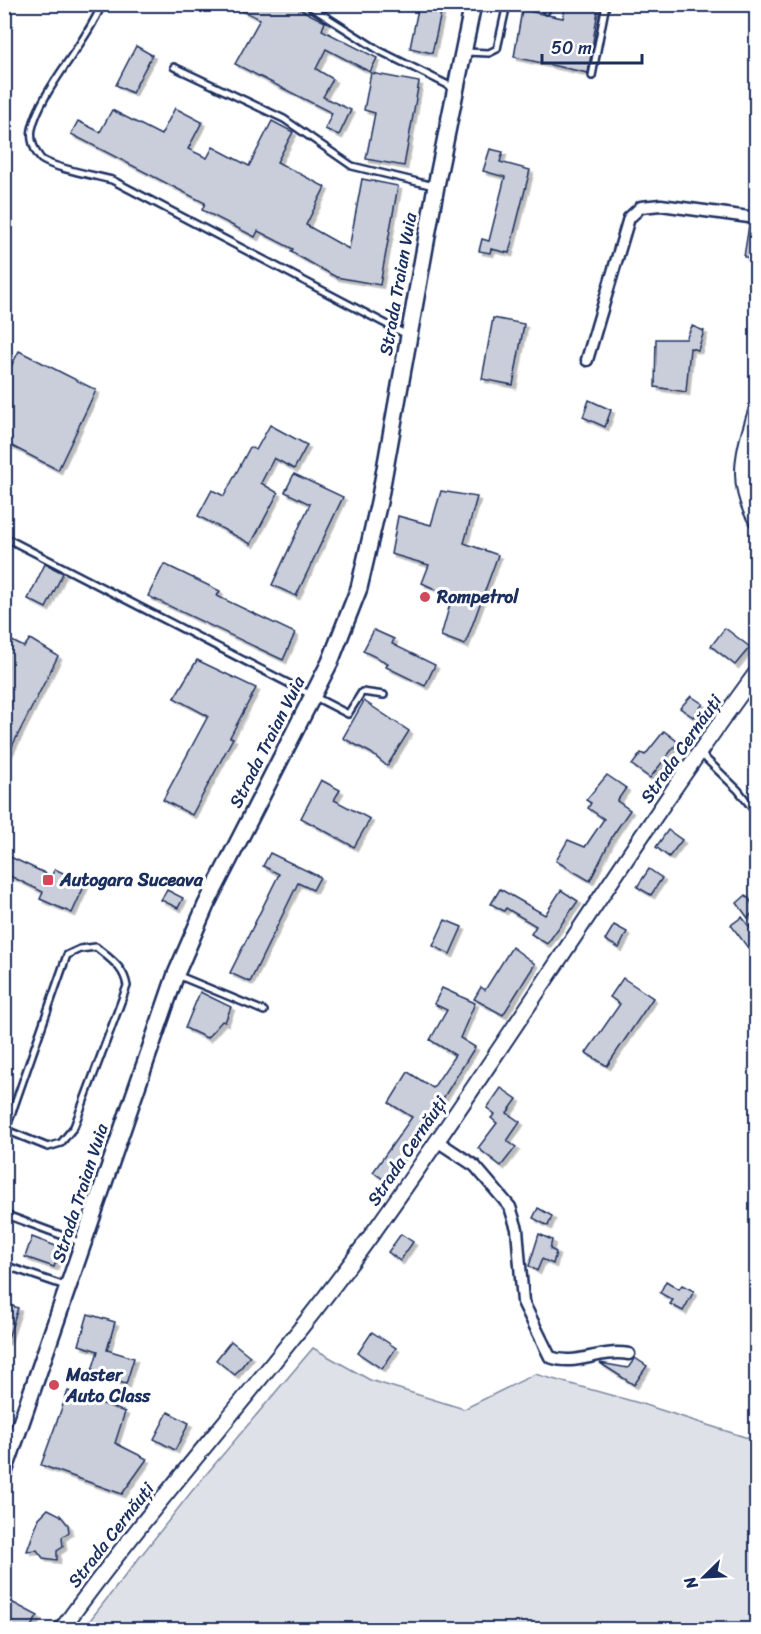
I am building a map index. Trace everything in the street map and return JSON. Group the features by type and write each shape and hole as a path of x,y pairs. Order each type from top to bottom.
{"main road":[{"name":"Strada Traian Vuia","path":"4,1472 176,974 211,895 314,695 343,632 363,574 379,502 436,186 473,4"}],"street":[{"path":"587,360 629,218 641,207 661,206 756,218"},
{"path":"756,411 744,453 742,477 746,498 756,519"},
{"name":"Strada Cernăuți","path":"61,1629 128,1540 330,1292 437,1141 700,753 750,690 756,673"},
{"path":"437,1141 475,1166 510,1207 517,1229 523,1302 550,1357 564,1362 611,1351 629,1354"}],"lane":[{"path":"102,4 91,29 40,107 32,129 32,143 42,159 72,170 112,180 409,336"},
{"path":"306,4 380,51 456,89"},
{"path":"464,52 489,53 497,49 507,4"},
{"path":"592,76 606,4"},
{"path":"174,67 284,119 352,166 436,186"},
{"path":"4,537 348,714 362,692 384,695"},
{"path":"700,753 738,790 756,813"},
{"path":"96,947 119,966 125,976 127,986 74,1127 61,1143 48,1147 5,1132 67,955 80,949 96,947"},
{"path":"176,974 264,1011"},
{"path":"4,1214 84,1243"},
{"path":"4,1265 69,1288"}],"shaded area":[{"path":"313,1348 370,1380 464,1409 535,1374 639,1403 754,1440 756,1443 756,1629 83,1629 192,1491"}],"building":[{"path":"229,4 290,4 325,22 322,30 377,58 370,72 326,49 316,69 333,79 323,97 351,110 339,135 325,129 332,113 235,64 260,19"},
{"path":"419,4 443,4 432,53 410,48"},
{"path":"566,4 599,4 588,73 514,57 522,10 563,18"},
{"path":"136,46 152,55 132,93 116,85"},
{"path":"371,73 419,82 404,166 366,159 375,113 364,110"},
{"path":"175,108 202,122 188,149 207,158 213,147 249,166 272,121 293,132 277,162 325,187 306,225 349,249 362,179 398,186 380,285 336,277 291,252 293,249 258,231 255,237 202,210 205,203 71,134 78,121 100,132 112,110 161,135"},
{"path":"490,149 503,152 500,162 530,170 509,253 491,249 490,253 479,251 482,239 489,241 505,177 483,171"},
{"path":"749,225 756,225 756,259 744,257"},
{"path":"493,318 524,324 513,385 482,379"},
{"path":"692,326 704,331 698,350 690,348 686,392 655,387 656,339 686,339"},
{"path":"19,351 96,390 58,470 4,442 4,380"},
{"path":"589,400 611,410 605,427 583,417"},
{"path":"270,425 307,445 294,469 274,458 261,483 278,493 251,544 198,516 212,490 224,496 250,447 256,450"},
{"path":"294,474 343,497 296,596 272,585 310,504 285,492"},
{"path":"441,491 477,497 464,543 498,555 465,645 441,636 452,597 422,583 429,565 391,554 398,516 431,525"},
{"path":"45,564 63,573 46,608 28,599"},
{"path":"164,564 220,591 217,596 295,633 283,660 148,596"},
{"path":"725,628 750,647 735,665 711,646"},
{"path":"374,630 394,639 392,644 435,665 425,686 386,667 388,663 363,651"},
{"path":"4,637 24,647 30,639 58,656 4,762"},
{"path":"197,660 256,688 230,737 233,738 192,815 163,800 208,716 174,698"},
{"path":"691,696 703,704 693,717 680,708"},
{"path":"364,701 409,731 387,766 371,753 343,738"},
{"path":"664,731 678,742 650,778 632,765 641,753 645,755"},
{"path":"607,775 626,788 617,801 630,810 613,835 590,881 556,861 568,840 585,847 604,819 588,808 591,803 586,800"},
{"path":"321,780 340,790 334,800 370,819 354,847 301,818"},
{"path":"668,830 682,840 669,857 656,847"},
{"path":"270,853 320,877 313,890 298,883 250,982 230,973 279,874 263,866"},
{"name":"Autogara Suceava","path":"4,854 51,876 55,869 85,884 72,913 40,899 43,892 4,873"},
{"path":"649,869 662,878 651,895 637,887"},
{"path":"500,889 545,915 561,890 578,901 547,944 531,934 536,926 506,908 504,911 491,904"},
{"path":"167,890 183,898 178,908 161,900"},
{"path":"746,895 756,909 748,918 737,903"},
{"path":"742,917 756,936 756,941 748,948 731,925"},
{"path":"445,920 462,927 450,954 433,946"},
{"path":"614,925 627,932 619,948 605,940"},
{"path":"512,947 535,964 503,1015 474,999 481,987 485,990"},
{"path":"623,978 653,998 607,1066 586,1053 620,1004 610,997"},
{"path":"442,988 475,1003 460,1038 475,1047 412,1148 409,1146 386,1181 373,1172 412,1117 389,1103 408,1072 433,1088 455,1055 430,1040 447,1010 434,1004"},
{"path":"200,992 231,1007 225,1022 222,1021 207,1038 185,1028"},
{"path":"501,1088 517,1099 507,1113 520,1122 507,1141 516,1147 501,1166 478,1148 497,1123 491,1118 495,1114 487,1108"},
{"path":"538,1208 552,1216 548,1226 533,1218"},
{"path":"401,1234 413,1242 400,1261 388,1252"},
{"path":"539,1234 552,1240 550,1249 556,1252 553,1264 542,1259 537,1271 529,1266"},
{"path":"32,1237 61,1248 54,1267 25,1257"},
{"path":"666,1281 679,1289 682,1285 694,1291 683,1311 670,1304 673,1300 660,1293"},
{"path":"4,1303 18,1308 7,1341 4,1341"},
{"path":"88,1314 115,1322 107,1350 134,1358 126,1384 91,1374 98,1351 79,1345"},
{"path":"372,1332 396,1348 382,1369 358,1353"},
{"path":"231,1341 250,1356 235,1375 216,1360"},
{"path":"635,1358 647,1366 634,1385 600,1363 628,1368"},
{"path":"68,1391 125,1412 115,1443 147,1459 122,1494 41,1465"},
{"path":"168,1412 189,1423 175,1450 154,1439"},
{"path":"48,1509 60,1515 68,1525 69,1532 62,1537 63,1547 57,1551 57,1560 43,1558 37,1550 27,1551 39,1518"},
{"path":"4,1598 38,1616 29,1629 4,1629"}],"place":[{"name":"Rompetrol","path":"425,597"},
{"name":"Autogara Suceava","path":"48,880"},
{"name":"Master Auto Class","path":"54,1385"}]}
